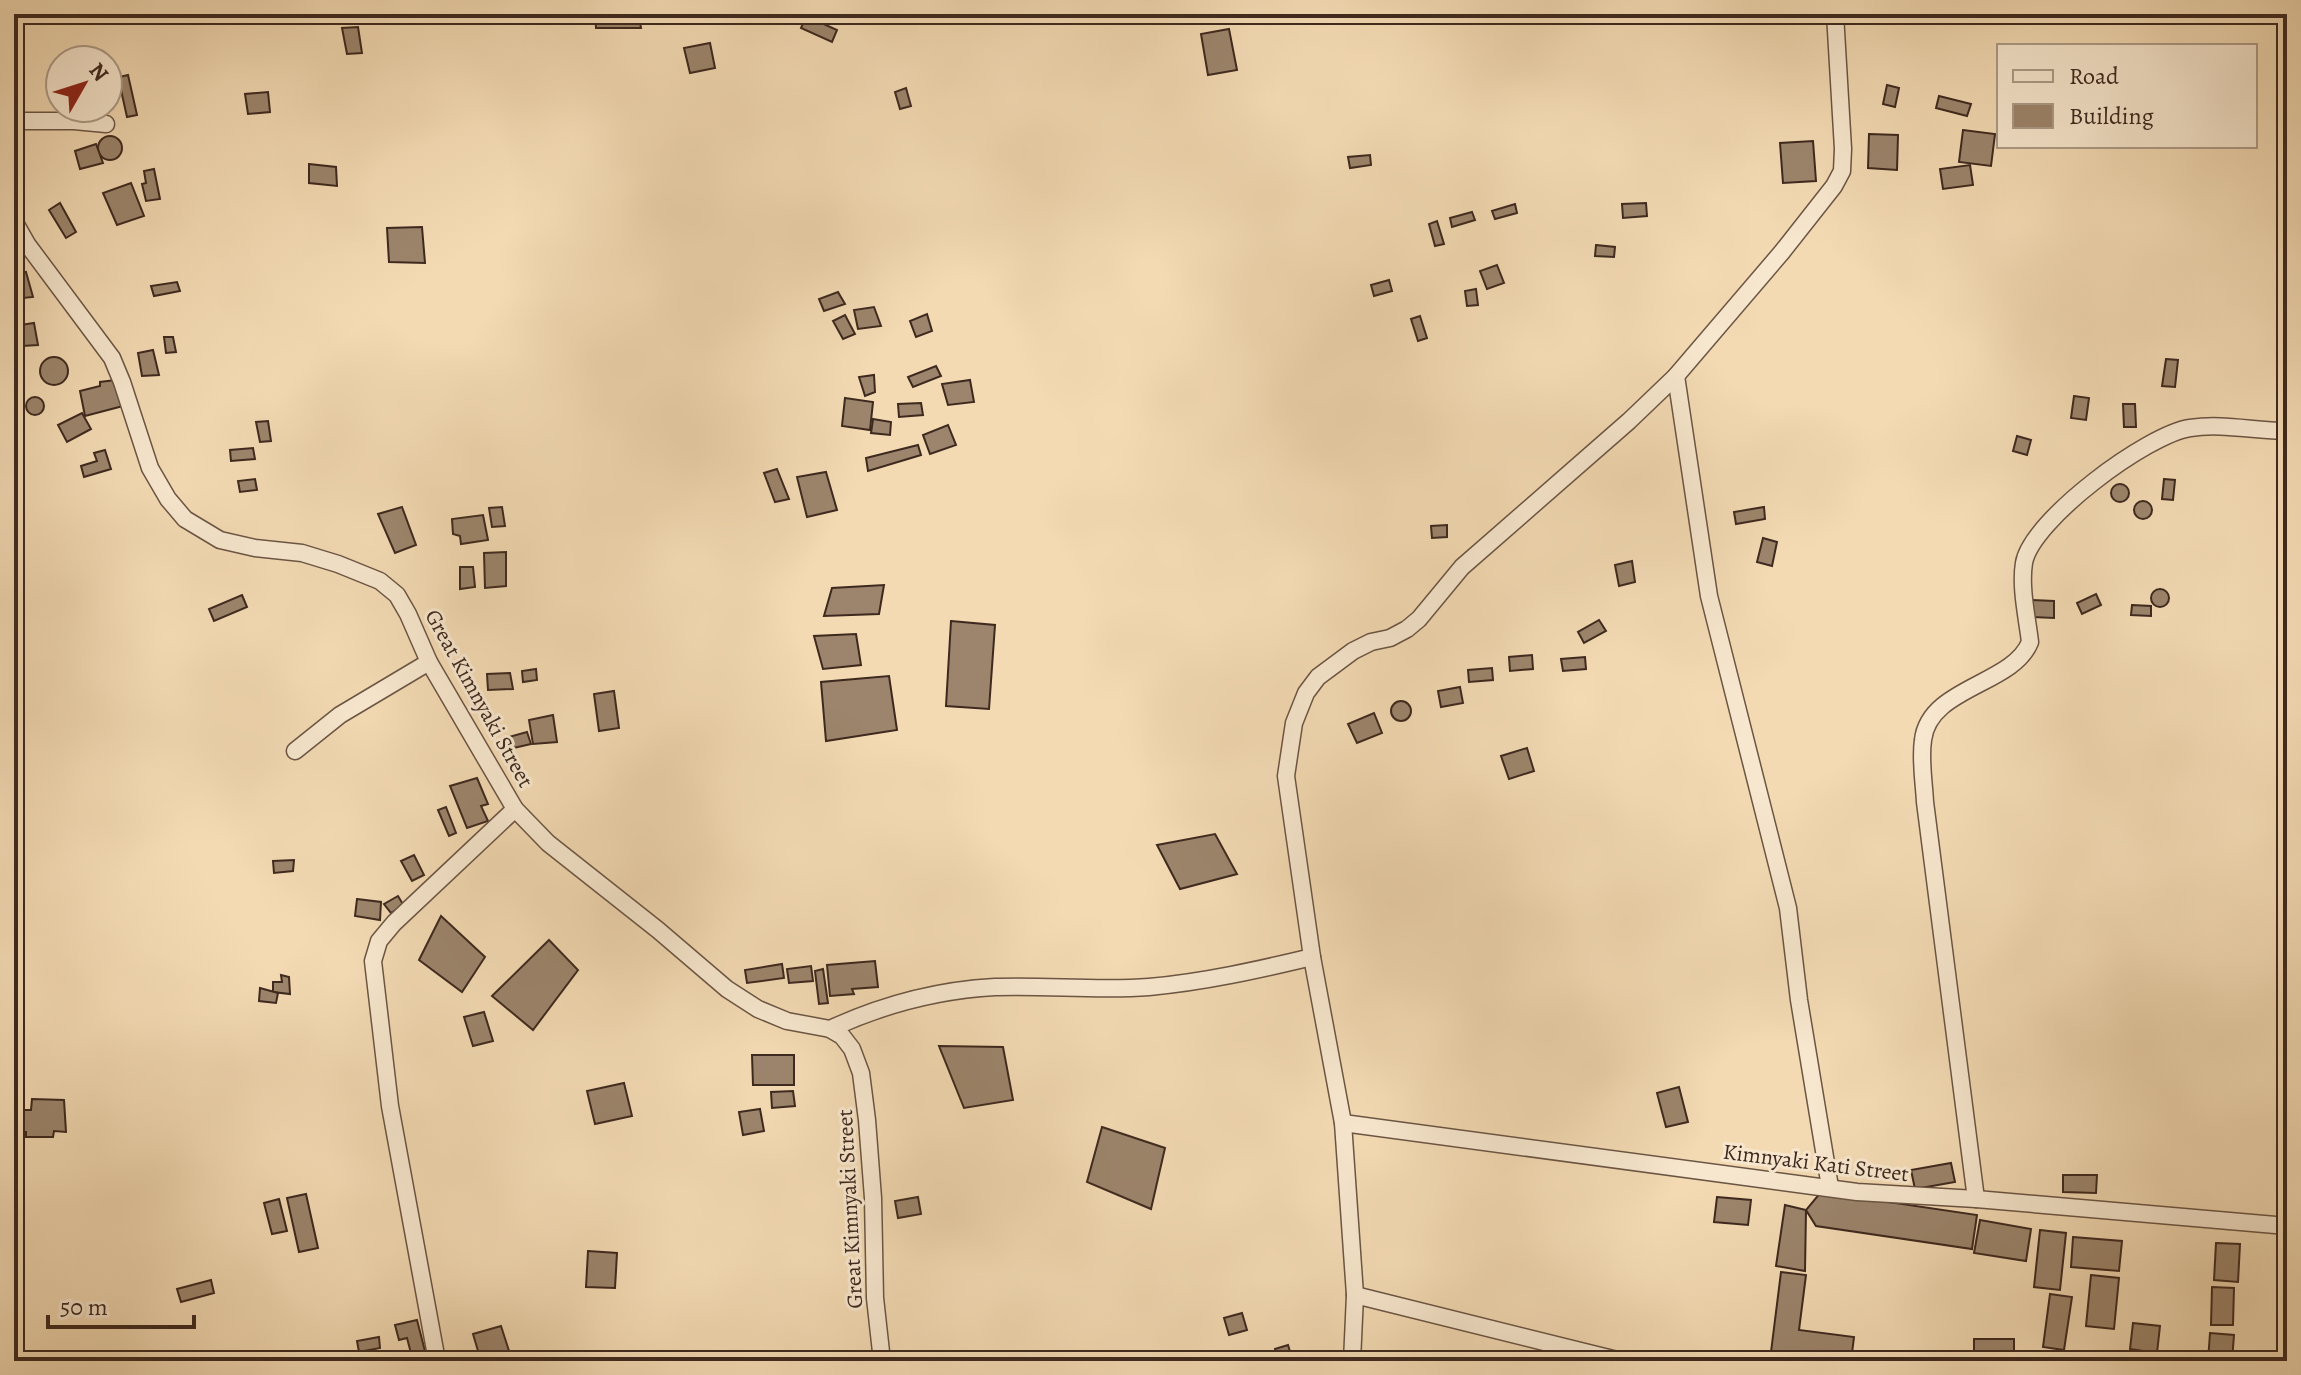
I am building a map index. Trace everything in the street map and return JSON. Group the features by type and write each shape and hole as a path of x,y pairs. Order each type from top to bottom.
{"street":[{"path":"1352,1361 1355,1295 1343,1123 1312,957 1286,776 1294,723 1306,693 1318,677 1333,663 1371,642 1390,638 1419,619 1462,567 1676,376 1782,252 1842,171 1835,14"},
{"path":"14,121 44,120"},
{"name":"Great Kimnyaki Street","path":"14,221 35,255 112,358 150,468 168,499 185,519 220,540 255,548 302,553 380,581 403,604 429,662 515,809 548,843 727,989 758,1009 787,1021 830,1029 842,1036 852,1049 861,1073 873,1198 875,1298 882,1361"},
{"path":"1676,376 1709,596 1788,908 1801,1015 1830,1187"},
{"path":"1976,1199 1925,802 1923,737 1936,713 1959,694 2025,654 2030,642 2024,561 2051,522 2081,493 2150,442 2187,428 2224,425 2287,431"},
{"path":"295,751 340,715 429,662"},
{"path":"437,1361 390,1106 373,961 379,941 394,923 515,809"},
{"path":"830,1029 873,1009 992,987 1147,987 1221,976 1312,957"},
{"name":"Kimnyaki Kati Street","path":"1343,1123 1857,1192 1976,1199 2287,1226"},
{"path":"1355,1295 1621,1361"}],"building":[{"path":"595,14 639,16 641,28 596,28"},
{"path":"806,16 837,30 832,42 801,28"},
{"path":"358,27 362,53 347,54 342,28"},
{"path":"1229,29 1237,70 1208,75 1201,34"},
{"path":"710,43 715,68 690,73 684,48"},
{"path":"128,75 137,115 127,117 124,104 124,76"},
{"path":"1887,85 1899,88 1895,107 1883,104"},
{"path":"906,88 911,106 900,109 895,92"},
{"path":"268,92 270,112 248,114 245,94"},
{"path":"1939,96 1971,104 1967,116 1936,108"},
{"path":"1963,130 1995,134 1991,166 1959,162"},
{"path":"1869,134 1898,135 1897,170 1868,168"},
{"path":"110,136 121,143 122,148 115,159 110,160 99,153 98,148 105,137"},
{"path":"1813,141 1816,181 1783,183 1780,143"},
{"path":"96,144 103,163 80,169 75,151"},
{"path":"1370,155 1371,165 1350,168 1348,157"},
{"path":"309,164 336,167 337,186 309,183"},
{"path":"1970,165 1973,185 1943,189 1940,169"},
{"path":"154,169 160,199 146,201 142,184 146,183 144,171"},
{"path":"131,183 144,216 117,225 103,193"},
{"path":"60,203 76,232 66,238 49,210"},
{"path":"1646,203 1647,216 1623,218 1622,204"},
{"path":"1515,204 1517,213 1495,219 1492,211"},
{"path":"1472,212 1475,220 1452,227 1450,218"},
{"path":"1437,221 1444,244 1435,246 1429,224"},
{"path":"422,227 425,263 389,262 387,228"},
{"path":"1596,245 1615,247 1614,257 1595,256"},
{"path":"1497,265 1504,283 1487,289 1480,271"},
{"path":"26,272 33,297 14,299 14,274"},
{"path":"1389,280 1392,291 1374,296 1371,285"},
{"path":"177,282 180,291 154,296 151,286"},
{"path":"1476,289 1478,305 1467,306 1465,291"},
{"path":"838,292 845,304 824,311 819,299"},
{"path":"874,307 881,326 858,329 854,310"},
{"path":"927,314 932,331 916,337 910,321"},
{"path":"845,315 855,334 843,339 833,321"},
{"path":"1420,316 1427,338 1418,341 1411,319"},
{"path":"34,323 38,345 22,346 20,325"},
{"path":"164,337 173,337 176,352 166,353"},
{"path":"153,350 159,375 142,376 138,353"},
{"path":"54,357 64,361 68,371 64,381 54,385 44,381 40,371 44,361"},
{"path":"2166,359 2178,360 2175,387 2162,386"},
{"path":"936,366 941,376 913,387 908,377"},
{"path":"874,375 875,392 865,396 859,377"},
{"path":"115,380 123,406 85,416 80,391 100,386 100,382"},
{"path":"970,380 974,402 948,405 942,384"},
{"path":"2074,396 2089,398 2086,420 2071,418"},
{"path":"35,397 44,406 35,415 26,406"},
{"path":"845,398 873,402 870,430 842,426"},
{"path":"921,403 923,415 899,417 898,404"},
{"path":"2123,404 2135,404 2136,427 2124,427"},
{"path":"82,413 91,429 67,442 58,425"},
{"path":"873,419 891,422 890,435 871,433"},
{"path":"268,421 271,441 260,442 256,422"},
{"path":"948,425 956,445 930,454 923,435"},
{"path":"2017,436 2031,440 2027,455 2013,451"},
{"path":"918,445 921,455 868,471 866,458"},
{"path":"253,448 255,459 231,461 230,450"},
{"path":"105,450 111,469 84,477 81,466 97,461 94,453"},
{"path":"777,469 789,499 775,502 764,473"},
{"path":"826,472 837,510 807,517 797,477"},
{"path":"255,479 257,490 240,492 238,481"},
{"path":"2164,479 2175,480 2173,500 2162,499"},
{"path":"2120,484 2129,493 2120,502 2111,493"},
{"path":"2143,501 2152,510 2143,519 2134,510"},
{"path":"402,507 416,545 395,553 378,514"},
{"path":"502,507 505,526 492,527 489,508"},
{"path":"1764,507 1765,519 1736,524 1734,512"},
{"path":"483,515 488,540 461,544 460,536 453,534 452,519"},
{"path":"1447,525 1447,537 1432,538 1431,526"},
{"path":"1763,538 1777,542 1772,566 1757,562"},
{"path":"506,552 506,586 485,588 484,553"},
{"path":"1632,561 1635,582 1619,586 1615,565"},
{"path":"460,567 473,567 475,587 460,589"},
{"path":"884,585 879,614 824,616 832,588"},
{"path":"2160,589 2169,598 2160,607 2151,598"},
{"path":"2096,594 2101,605 2082,614 2077,603"},
{"path":"242,595 247,607 214,621 209,609"},
{"path":"2032,600 2054,601 2054,618 2032,617"},
{"path":"2132,605 2151,606 2151,616 2131,615"},
{"path":"1599,620 1606,631 1584,643 1578,632"},
{"path":"951,621 995,625 989,709 946,706"},
{"path":"856,634 861,665 823,669 814,636"},
{"path":"1532,655 1533,669 1510,671 1509,657"},
{"path":"1585,657 1586,669 1563,671 1561,659"},
{"path":"1492,668 1493,680 1469,682 1468,670"},
{"path":"536,669 537,680 523,682 522,671"},
{"path":"510,673 513,689 488,690 487,674"},
{"path":"889,676 897,730 826,741 821,682"},
{"path":"1460,687 1463,703 1441,707 1438,691"},
{"path":"614,691 619,728 599,731 594,694"},
{"path":"1397,701 1405,701 1411,711 1405,721 1397,721 1391,715 1391,707"},
{"path":"1374,713 1382,733 1357,743 1348,724"},
{"path":"553,715 557,742 533,744 529,720"},
{"path":"527,732 531,744 509,749 505,738"},
{"path":"1527,748 1534,771 1509,779 1501,756"},
{"path":"477,778 488,804 481,806 488,821 467,828 450,786"},
{"path":"446,807 456,833 449,836 438,810"},
{"path":"1215,834 1237,874 1180,889 1157,845"},
{"path":"414,855 424,875 412,881 401,861"},
{"path":"294,860 293,871 274,873 273,861"},
{"path":"398,896 404,906 391,913 384,904"},
{"path":"357,899 381,902 380,920 355,916"},
{"path":"441,916 485,957 462,992 419,960"},
{"path":"549,940 578,970 533,1030 492,996"},
{"path":"875,961 878,987 852,989 854,994 830,996 827,965"},
{"path":"782,964 784,978 747,983 745,970"},
{"path":"811,966 813,981 789,983 787,969"},
{"path":"823,969 828,1003 819,1004 815,971"},
{"path":"281,975 289,977 290,994 273,992 273,982 282,982"},
{"path":"260,988 278,993 276,1003 259,1001"},
{"path":"484,1012 493,1041 473,1046 464,1017"},
{"path":"939,1046 1003,1047 1013,1100 964,1108"},
{"path":"752,1055 794,1055 794,1085 753,1085"},
{"path":"624,1083 632,1116 595,1124 587,1091"},
{"path":"1679,1087 1688,1122 1666,1127 1657,1093"},
{"path":"793,1091 795,1106 772,1108 771,1092"},
{"path":"32,1099 64,1100 66,1132 54,1131 53,1137 26,1137 26,1132 22,1132 21,1110 31,1110"},
{"path":"760,1109 764,1131 743,1135 739,1112"},
{"path":"1102,1127 1165,1148 1151,1209 1087,1182"},
{"path":"1951,1163 1955,1182 1915,1189 1911,1170"},
{"path":"2063,1175 2097,1175 2096,1193 2063,1192"},
{"path":"1821,1192 1977,1215 1972,1249 1816,1226 1806,1210"},
{"path":"306,1194 318,1248 299,1252 287,1198"},
{"path":"918,1197 921,1214 898,1218 895,1201"},
{"path":"1717,1197 1751,1200 1748,1225 1714,1222"},
{"path":"279,1199 287,1231 272,1234 264,1203"},
{"path":"1785,1205 1806,1210 1805,1271 1776,1266"},
{"path":"1980,1220 2031,1229 2026,1261 1974,1253"},
{"path":"2040,1230 2066,1233 2060,1290 2034,1287"},
{"path":"2073,1237 2122,1241 2119,1271 2071,1267"},
{"path":"2216,1243 2240,1244 2238,1282 2214,1280"},
{"path":"588,1251 617,1253 615,1288 586,1287"},
{"path":"1781,1272 1806,1275 1799,1330 1854,1337 1851,1361 1771,1352"},
{"path":"2091,1275 2119,1278 2114,1329 2086,1326"},
{"path":"211,1280 214,1293 181,1302 177,1289"},
{"path":"2212,1287 2234,1288 2233,1325 2211,1325"},
{"path":"2050,1294 2072,1297 2064,1350 2043,1347"},
{"path":"1242,1313 1247,1330 1229,1335 1224,1318"},
{"path":"417,1320 427,1359 413,1361 407,1338 399,1340 395,1325"},
{"path":"2133,1323 2160,1326 2157,1353 2130,1349"},
{"path":"501,1326 510,1354 481,1361 473,1334"},
{"path":"2210,1333 2234,1335 2232,1361 2208,1361"},
{"path":"379,1337 380,1348 359,1352 357,1341"},
{"path":"1974,1339 2014,1339 2014,1361 1974,1361"},
{"path":"1288,1345 1293,1361 1278,1361 1275,1349"}]}
